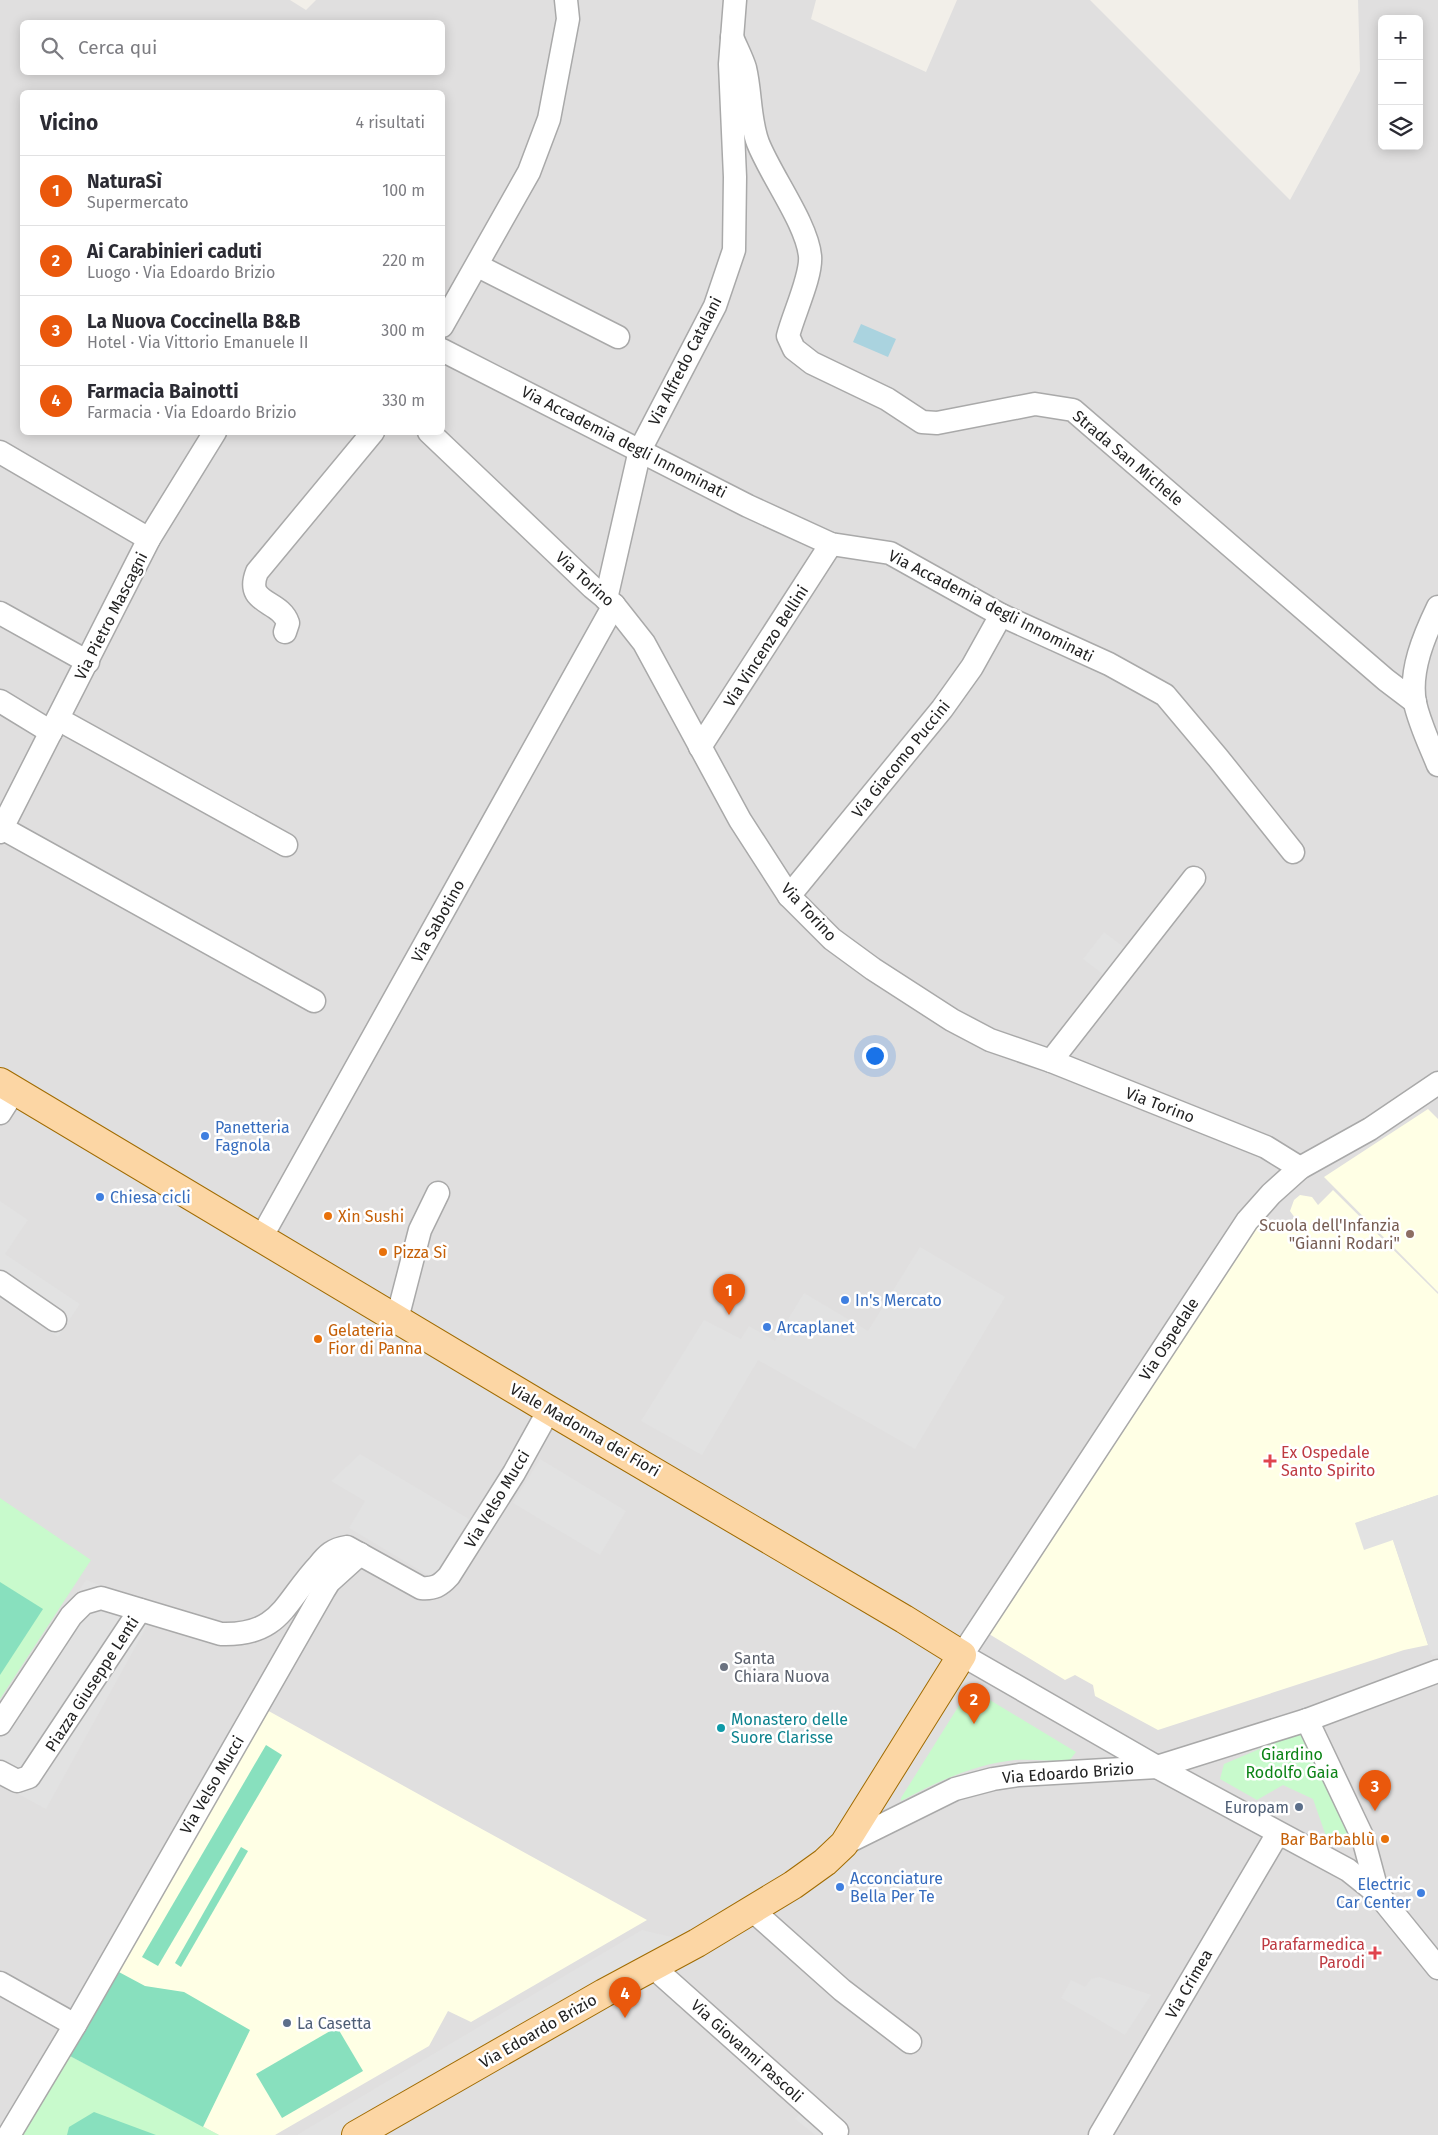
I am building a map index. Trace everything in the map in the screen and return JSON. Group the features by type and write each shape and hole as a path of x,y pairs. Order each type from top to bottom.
{"main road":[{"name":"Viale Madonna dei Fiori","path":"5,1095 261,1238 904,1619 962,1656"},
{"name":"Via Edoardo Brizio","path":"372,2132 697,1943 793,1885 825,1862 844,1844 962,1656"}],"street":[{"path":"445,321 478,266 529,172 549,119 568,19 566,0"},
{"name":"Via Alfredo Catalani","path":"610,602 640,450 716,306 734,250 736,213 730,64 735,0"},
{"name":"Strada San Michele","path":"732,37 744,68 752,119 758,141 768,166 805,235 811,258 788,336 794,349 812,363 887,399 922,422 954,420 1035,404 1073,410 1386,680 1415,702"},
{"path":"478,266 618,336"},
{"name":"Via Accademia degli Innominati","path":"445,352 748,506 831,544 890,553 1001,615 1109,664 1165,695 1293,852"},
{"name":"Via Pietro Mascagni","path":"1,830 7,800 55,725 149,539 212,435"},
{"path":"285,632 288,623 282,612 258,597 254,590 254,580 257,572 371,435"},
{"name":"Via Torino","path":"432,435 610,602 644,642 740,820 789,896 832,939 873,969 952,1020 990,1040 1051,1061 1266,1147 1300,1168"},
{"path":"0,452 149,539"},
{"name":"Via Vincenzo Bellini","path":"700,747 831,544"},
{"name":"Via Sabotino","path":"261,1238 610,602"},
{"path":"1438,608 1417,662 1415,702 1438,765"},
{"path":"0,613 88,662"},
{"name":"Via Giacomo Puccini","path":"789,896 942,709 972,668 1001,615"},
{"path":"0,701 55,725 286,844"},
{"path":"1,830 314,1001"},
{"path":"1051,1061 1194,878"},
{"name":"Via Ospedale","path":"962,1656 1247,1221 1271,1194 1300,1168 1370,1129 1438,1084"},
{"path":"397,1319 420,1230 438,1193"},
{"path":"0,1282 55,1320"},
{"name":"Via Velso Mucci","path":"140,1610 221,1634 240,1635 259,1629 274,1620 284,1610 309,1575 330,1553 347,1547 421,1588 441,1585 449,1576 514,1473 549,1410"},
{"name":"Via Velso Mucci","path":"9,2135 75,2026 324,1590 329,1582 360,1554"},
{"name":"Piazza Giuseppe Lenti","path":"0,1724 72,1616 84,1603 101,1598 140,1610 29,1777 17,1781 0,1772"},
{"name":"Viale Madonna dei Fiori","path":"962,1656 1157,1767 1348,1870 1378,1894"},
{"name":"Via Edoardo Brizio","path":"844,1844 955,1789 993,1778 1157,1767 1307,1720 1438,1671"},
{"path":"1307,1720 1364,1838 1378,1894 1438,1968"},
{"name":"Via Crimea","path":"1100,2135 1278,1832"},
{"path":"751,1909 842,1990 910,2042"},
{"name":"Via Giovanni Pascoli","path":"653,1967 835,2133"},
{"path":"0,1983 75,2026"}],"shaded area":[{"path":"0,0 290,0 306,10 316,0 816,0 811,19 926,72 957,0 1090,0 1290,200 1360,71 1358,0 1438,0 1438,2135 0,2135"},
{"path":"1104,932 1129,951 1108,978 1083,959"},
{"name":"Scuola dell'Infanzia \"Gianni Rodari\"","path":"1428,1109 1438,1119 1438,1292 1324,1177"},
{"name":"Ex Ospedale Santo Spirito","path":"1333,1190 1438,1294 1438,1495 1356,1523 1393,1540 1428,1645 1404,1650 1158,1730 1095,1696 1093,1685 1075,1675 1065,1680 989,1634 1260,1223 1276,1221 1280,1225 1295,1218 1290,1211 1294,1200 1300,1195 1312,1197 1318,1205"},
{"path":"0,1201 28,1220 5,1254 80,1304 58,1337 0,1299"},
{"path":"920,1247 1005,1297 915,1449 758,1360 702,1455 641,1421 704,1320 741,1339 749,1326 775,1341 804,1293 868,1331"},
{"path":"360,1454 469,1519 434,1579 349,1528 365,1501 331,1481"},
{"path":"540,1459 626,1511 600,1555 513,1503"},
{"path":"1438,1495 1438,1654 1432,1656 1393,1540 1364,1550 1355,1523"},
{"path":"86,1580 158,1606 46,1809 0,1784 0,1710"},
{"path":"265,1709 647,1920 471,2022 448,2011 429,2046 275,2135 219,2135 68,2055"},
{"path":"642,1930 697,1943 356,2135 297,2135"},
{"path":"1099,1977 1151,1995 1125,2035 1061,1998 1071,1980 1085,1987 1091,1979"},
{"path":"807,2105 834,2135 815,2135 795,2119"}],"green space":[{"path":"0,1498 91,1560 0,1699"},
{"path":"0,1582 43,1609 0,1675"},
{"path":"970,1688 1076,1752 1069,1761 1015,1760 985,1765 928,1787 901,1801 901,1798"},
{"name":"Giardino Rodolfo Gaia","path":"1305,1730 1354,1844 1350,1846 1343,1847 1327,1839 1313,1799 1283,1785 1257,1800 1220,1779 1224,1764"},
{"path":"266,1745 282,1755 158,1966 142,1957"},
{"path":"241,1847 248,1851 181,1967 175,1963"},
{"path":"117,1971 145,1986 184,1992 250,2030 203,2127 68,2055"},
{"path":"337,2027 363,2071 282,2118 256,2074"},
{"path":"68,2055 219,2135 19,2135"},
{"path":"94,2112 156,2135 67,2135 69,2127"}],"water":[{"path":"861,324 896,339 888,357 853,342"}],"place":[{"name":"Panetteria Fagnola","path":"205,1136"},
{"name":"Chiesa cicli","path":"100,1197"},
{"name":"Xin Sushi","path":"328,1216"},
{"name":"Scuola dell'Infanzia \"Gianni Rodari\"","path":"1410,1234"},
{"name":"Pizza Sì","path":"383,1252"},
{"name":"In's Mercato","path":"845,1300"},
{"name":"NaturaSì","path":"729,1315"},
{"name":"Arcaplanet","path":"767,1327"},
{"name":"Gelateria Fior di Panna","path":"318,1339"},
{"name":"Ex Ospedale Santo Spirito","path":"1270,1461"},
{"name":"Santa Chiara Nuova","path":"724,1667"},
{"name":"Ai Carabinieri caduti","path":"974,1724"},
{"name":"Monastero delle Suore Clarisse","path":"721,1728"},
{"name":"Europam","path":"1299,1807"},
{"name":"La Nuova Coccinella B&B","path":"1375,1811"},
{"name":"Bar Barbablù","path":"1385,1839"},
{"name":"Acconciature Bella Per Te","path":"840,1887"},
{"name":"Electric Car Center","path":"1421,1893"},
{"name":"Parafarmedica Parodi","path":"1375,1953"},
{"name":"Farmacia Bainotti","path":"625,2018"},
{"name":"La Casetta","path":"287,2023"}]}
